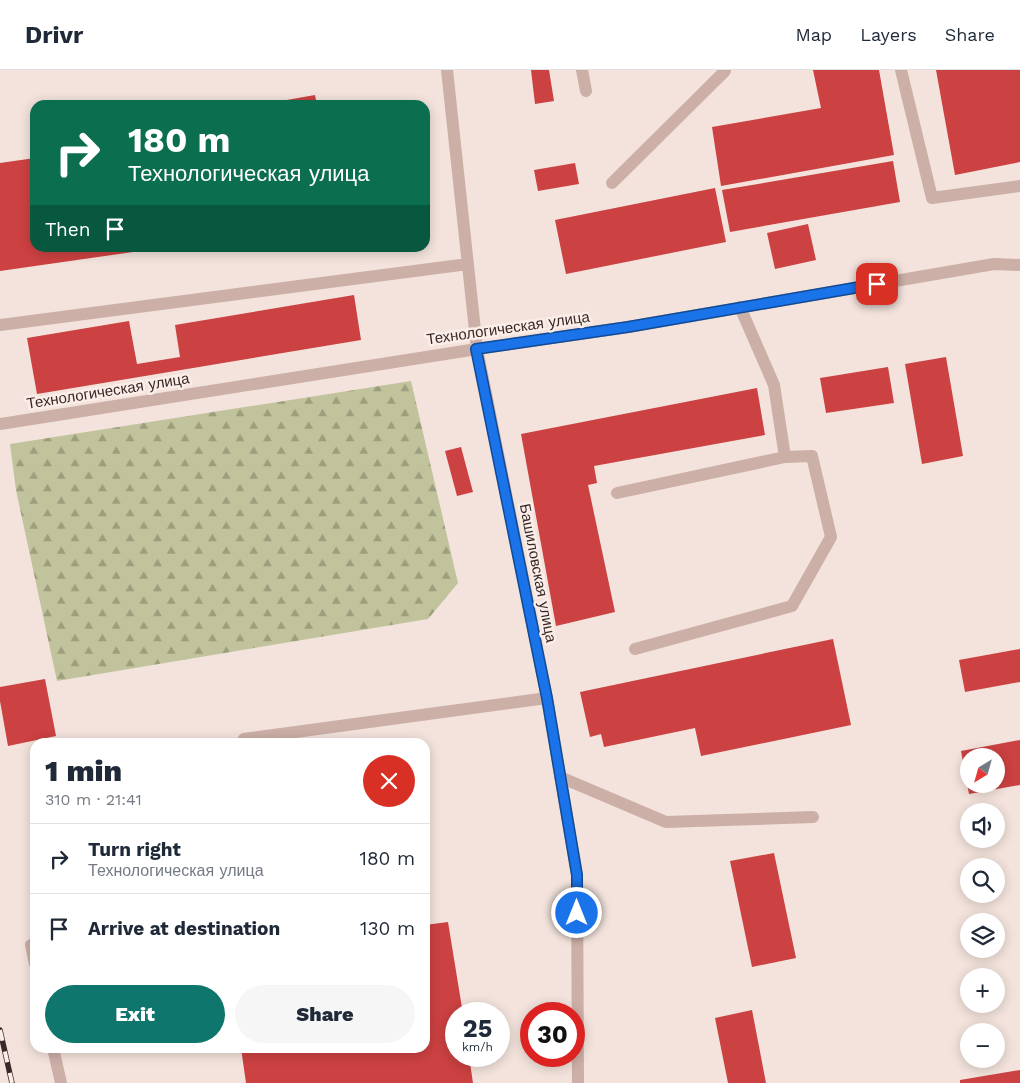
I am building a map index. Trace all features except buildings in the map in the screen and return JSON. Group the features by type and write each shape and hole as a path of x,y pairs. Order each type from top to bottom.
{"street":[{"name":"Башиловская улица","path":"447,70 476,349 547,698 577,875 578,1083"},
{"path":"582,70 586,91"},
{"path":"612,183 725,70"},
{"path":"901,70 932,198 1020,186"},
{"path":"0,325 468,264"},
{"name":"Технологическая улица","path":"0,424 628,327 740,306 994,264 1020,265"},
{"path":"740,306 774,385 785,457"},
{"path":"617,493 785,457 812,456 832,537 792,606 635,649"},
{"path":"251,738 547,698"},
{"path":"560,777 666,822 813,817"},
{"path":"54,1053 61,1083"}],"green space":[{"path":"411,381 458,583 428,619 57,681 16,490 10,444"}],"railway":[{"path":"0,1030 12,1083"}],"route":[{"path":"577,913 577,875 547,698 476,349 628,327 740,306 877,284"}]}
